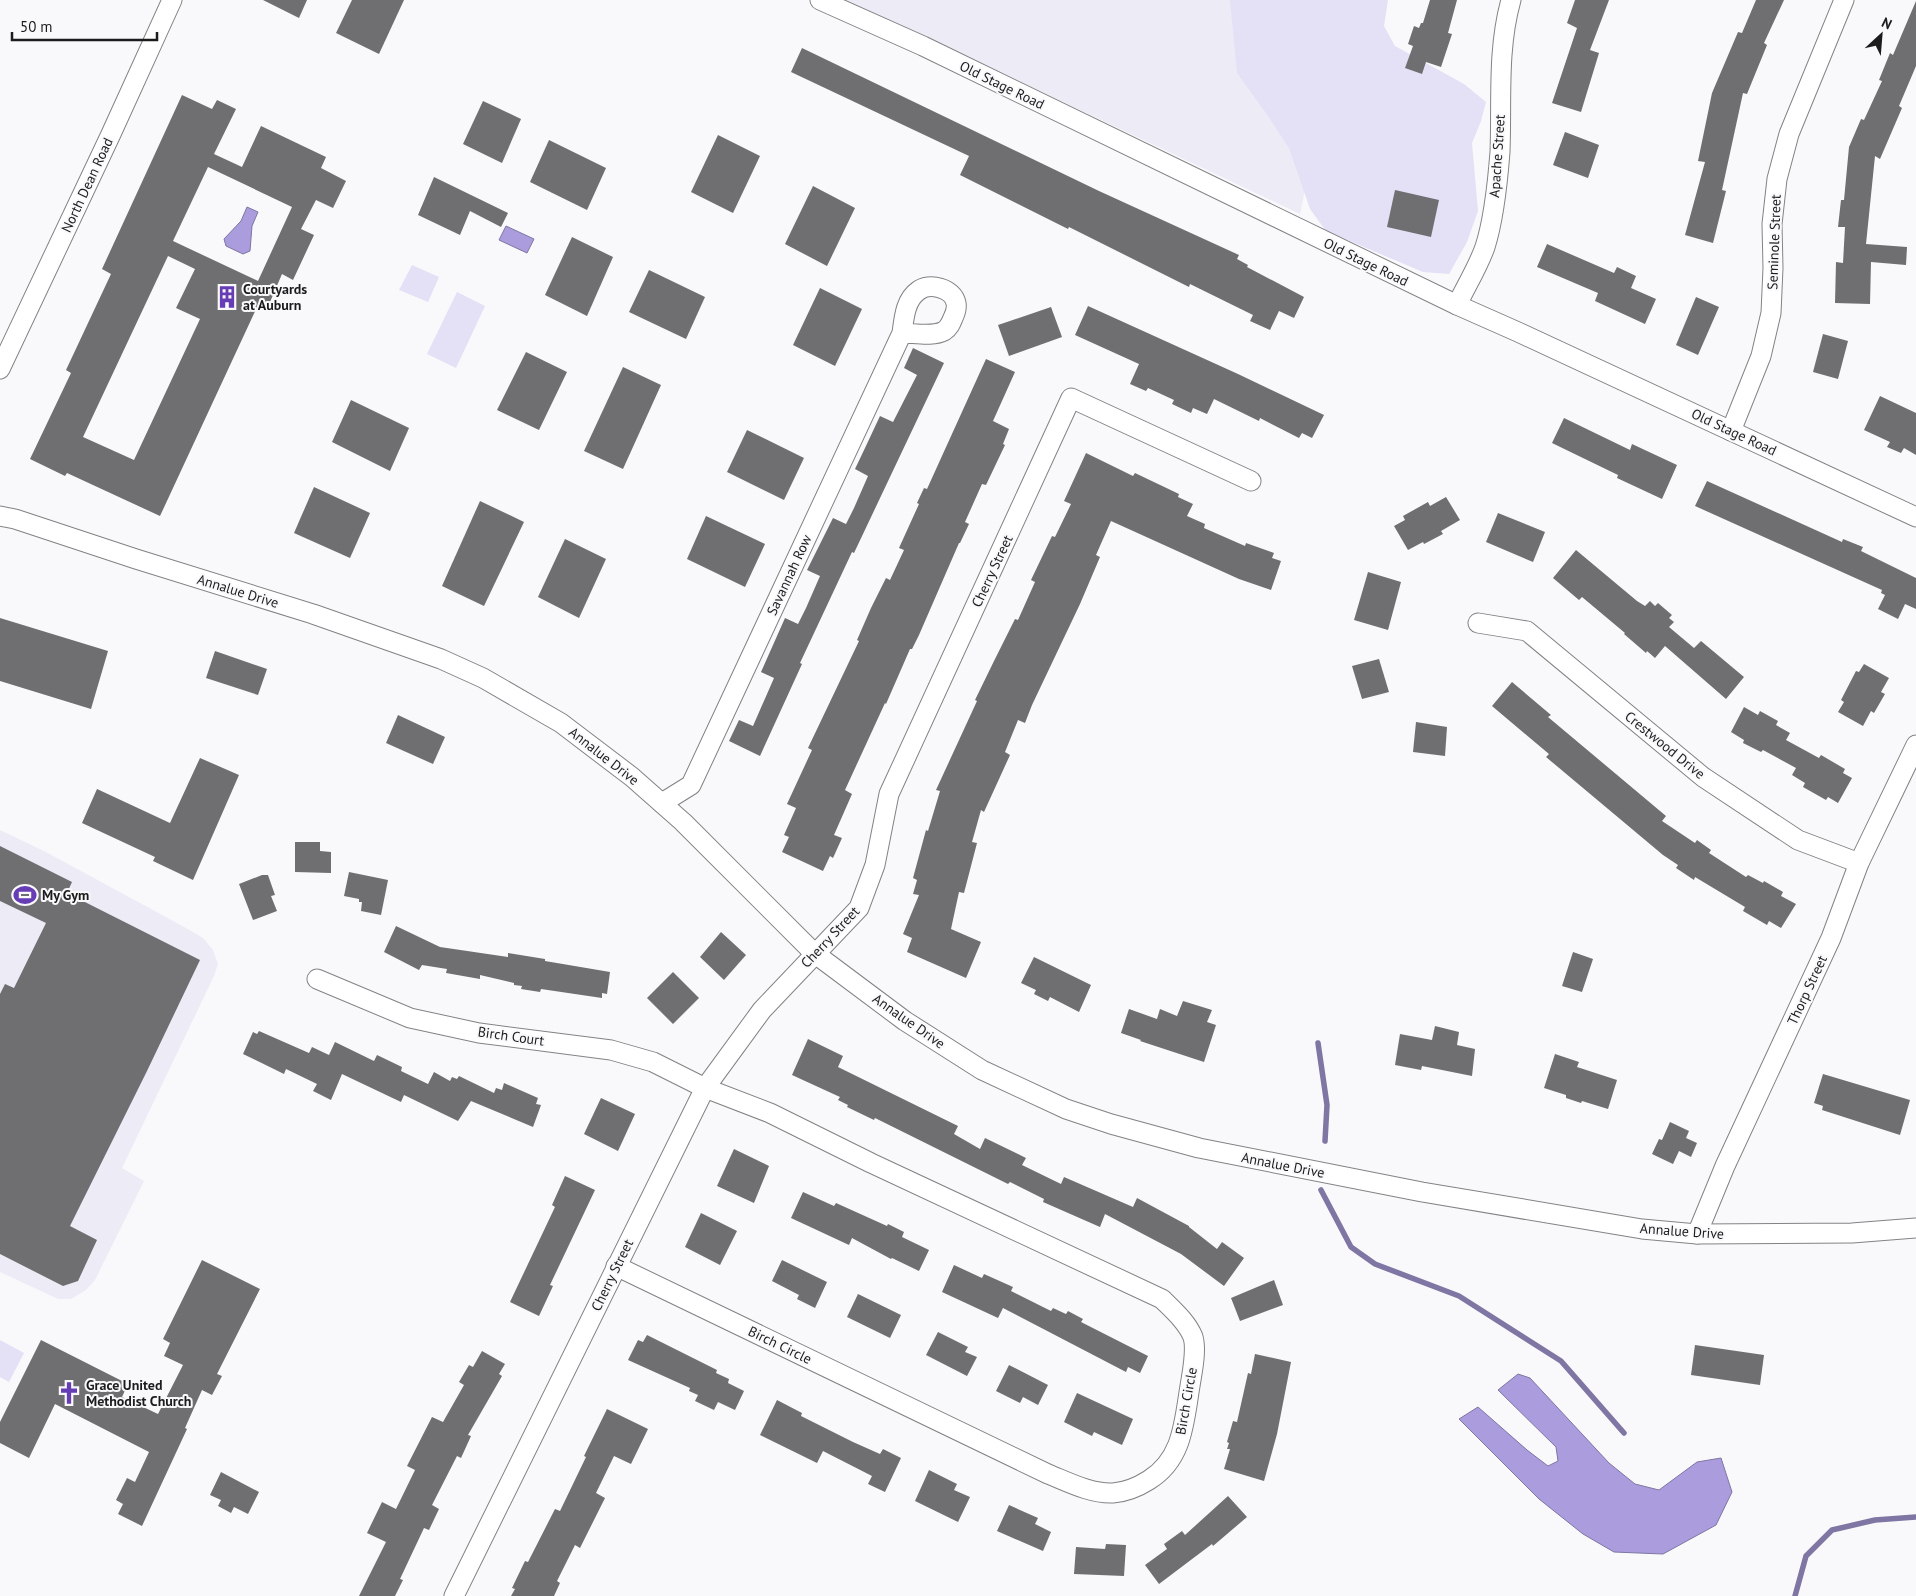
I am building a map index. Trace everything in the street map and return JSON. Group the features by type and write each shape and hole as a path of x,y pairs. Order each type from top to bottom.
{"street":[{"name":"North Dean Road","path":"0,369 172,0"},
{"name":"Old Stage Road","path":"820,0 923,46 1457,306 1527,336 1916,517"},
{"name":"Apache Street","path":"1457,306 1485,246 1494,200 1500,153 1501,60 1511,0"},
{"name":"Seminole Street","path":"1731,431 1761,356 1771,314 1774,268 1772,224 1777,179 1789,134 1844,0"},
{"name":"Savannah Row","path":"662,803 691,785 902,333"},
{"name":"Cherry Street","path":"454,1596 616,1266 706,1088 762,1010 814,953 859,908 875,865 890,794 1071,398 1251,481"},
{"name":"Annalue Drive","path":"5,515 162,568 313,614 441,659 483,678 561,723 632,777 683,822 814,953 906,1021 982,1070 1066,1109 1111,1124 1199,1148 1422,1192 1642,1229 1696,1234 1852,1233 1916,1228"},
{"name":"Crestwood Drive","path":"1478,623 1526,630 1703,777 1798,840 1859,863"},
{"name":"Thorp Street","path":"1696,1234 1725,1166 1831,938 1859,863 1916,745"},
{"name":"Birch Court","path":"317,979 410,1018 479,1033 611,1050 653,1062 706,1088"},
{"name":"Birch Circle","path":"616,1266 1048,1474 1090,1490 1113,1493 1138,1487 1159,1473 1175,1454 1182,1431 1194,1364 1193,1338 1178,1315 1162,1299 770,1113 706,1088"}],"shaded area":[{"path":"845,0 1345,0 1300,214 930,39"},
{"path":"1230,0 1388,0 1384,26 1395,46 1464,84 1486,102 1472,143 1478,211 1467,242 1449,274 1423,272 1326,231 1310,209 1289,148 1237,73"},
{"path":"247,207 258,212 252,226 250,251 243,254 226,246 224,239 241,221"},
{"path":"506,226 534,239 527,253 499,240"},
{"path":"412,265 439,277 428,302 399,290"},
{"path":"457,292 485,306 456,368 427,354"},
{"path":"0,830 46,852 203,938 213,950 218,964 122,1168 144,1181 95,1280 86,1290 71,1299 58,1299 0,1272"},
{"path":"0,1340 24,1353 9,1382 0,1377"},
{"path":"1518,1374 1530,1378 1609,1463 1635,1484 1659,1490 1697,1462 1721,1458 1732,1492 1716,1525 1663,1554 1614,1552 1583,1534 1539,1499 1459,1419 1478,1407 1548,1466 1558,1461 1556,1447 1498,1390"}],"building":[{"path":"263,0 307,0 299,18"},
{"path":"352,0 404,0 379,54 336,33"},
{"path":"1430,0 1457,0 1448,33 1452,34 1441,67 1426,62 1422,74 1405,68 1413,46 1408,44 1414,26 1419,28 1421,23 1423,23"},
{"path":"1575,0 1609,0 1590,50 1599,53 1581,112 1552,103 1577,28 1567,23"},
{"path":"1756,0 1784,0 1764,43 1767,45 1747,94 1743,93 1722,190 1726,191 1713,243 1685,235 1705,162 1698,161 1712,93 1738,32 1742,33"},
{"path":"1916,1 1916,66 1899,106 1902,108 1880,159 1875,156 1866,244 1907,247 1906,265 1871,262 1870,304 1835,303 1836,262 1843,263 1845,227 1838,227 1841,200 1844,200 1849,147 1861,119 1864,120 1882,81 1879,80 1890,53 1893,55"},
{"path":"802,48 1099,191 1239,255 1237,259 1248,265 1247,267 1304,297 1294,318 1279,311 1270,330 1250,321 1253,315 1190,284 1189,287 960,175 969,156 791,72"},
{"path":"182,95 212,109 217,100 236,109 214,154 242,167 261,126 326,157 321,168 346,181 333,208 316,200 301,229 314,235 293,280 282,274 267,309 258,305 160,516 67,473 65,476 30,459 71,373 66,370 111,274 102,269","holes":["208,167 292,207 258,281 173,241","168,256 195,269 176,308 200,319 134,460 83,437"]},
{"path":"483,101 521,119 502,163 463,144"},
{"path":"1565,132 1599,145 1588,178 1553,165"},
{"path":"718,135 760,156 733,213 691,192"},
{"path":"549,140 606,168 587,210 530,182"},
{"path":"434,177 508,213 501,227 470,211 460,235 418,215"},
{"path":"813,186 855,208 827,266 785,244"},
{"path":"1395,190 1439,200 1431,237 1387,227"},
{"path":"572,237 613,257 587,316 545,295"},
{"path":"1547,244 1614,273 1617,267 1636,276 1631,288 1656,299 1645,324 1595,301 1598,293 1537,267"},
{"path":"649,270 705,297 686,339 629,312"},
{"path":"820,288 862,309 835,366 793,345"},
{"path":"1696,297 1719,307 1698,355 1676,345"},
{"path":"1088,306 1324,415 1312,438 1302,433 1299,438 1260,418 1259,421 1214,399 1207,414 1193,408 1191,413 1172,404 1174,400 1148,388 1146,391 1130,384 1139,364 1075,335"},
{"path":"1051,307 1062,337 1009,356 998,325"},
{"path":"1823,334 1848,341 1838,379 1813,372"},
{"path":"913,348 944,363 800,663 802,664 760,756 729,741 739,720 753,726 774,678 761,672 785,618 798,624 820,576 807,570 833,518 846,524 854,508 868,476 855,469 880,416 893,422 917,375 904,368"},
{"path":"526,352 567,372 539,430 497,410"},
{"path":"986,359 1015,372 993,421 1009,429 1003,444 1005,445 986,485 982,484 965,522 969,524 919,635 912,649 910,649 845,790 852,794 834,835 842,838 833,858 830,856 823,871 782,852 789,837 784,835 796,808 787,804 812,750 808,748 859,641 857,640 871,608 886,578 890,580 904,550 899,548 919,504 917,503 924,488 927,489"},
{"path":"623,367 661,385 623,469 584,451"},
{"path":"1880,396 1916,413 1916,455 1904,448 1901,453 1887,447 1890,442 1864,430"},
{"path":"351,400 409,428 390,471 332,442"},
{"path":"1564,418 1630,450 1632,444 1677,465 1662,499 1617,478 1618,475 1552,443"},
{"path":"747,430 804,458 784,500 727,472"},
{"path":"1086,453 1133,476 1135,473 1179,494 1178,497 1193,504 1187,516 1205,524 1204,528 1245,546 1246,543 1274,553 1272,558 1281,561 1271,590 1239,579 1111,521 1096,555 1100,557 1080,604 1025,723 1018,720 1005,752 1010,755 984,812 981,810 972,842 977,843 964,893 959,892 951,929 981,942 966,978 907,952 912,938 903,934 919,895 913,894 917,880 913,878 926,830 928,831 940,791 936,790 977,701 975,700 1015,619 1018,620 1035,582 1031,580 1052,536 1055,537 1071,504 1064,501"},
{"path":"1707,481 1842,542 1843,539 1863,547 1861,551 1916,578 1916,609 1905,604 1898,619 1878,609 1885,595 1881,593 1882,590 1695,506"},
{"path":"314,487 370,513 350,558 294,533"},
{"path":"1446,497 1460,520 1441,531 1443,534 1408,550 1394,526 1405,520 1403,516 1428,502 1430,506"},
{"path":"480,501 524,522 484,606 442,586"},
{"path":"1498,513 1545,532 1533,562 1486,542"},
{"path":"706,516 765,544 745,587 687,559"},
{"path":"565,539 606,559 579,618 538,597"},
{"path":"1576,550 1637,601 1645,606 1650,601 1655,606 1658,603 1672,615 1669,618 1674,622 1669,627 1694,648 1701,641 1744,677 1726,699 1665,646 1655,658 1647,651 1646,653 1582,597 1579,600 1553,578"},
{"path":"1368,572 1401,582 1388,630 1354,620"},
{"path":"0,618 108,651 91,709 0,681"},
{"path":"215,651 267,669 258,695 206,678"},
{"path":"1379,659 1389,692 1362,699 1352,666"},
{"path":"1864,664 1889,678 1881,692 1885,694 1874,713 1871,711 1863,726 1838,712 1844,702 1841,700 1856,671 1859,672"},
{"path":"1512,682 1551,715 1548,717 1666,816 1662,821 1695,843 1697,840 1711,850 1709,853 1746,877 1748,875 1763,883 1764,881 1783,892 1781,896 1796,904 1781,928 1769,921 1767,925 1743,911 1745,907 1695,877 1694,880 1676,868 1678,865 1663,855 1546,757 1549,754 1492,706"},
{"path":"1744,707 1758,715 1760,711 1778,721 1776,725 1790,733 1786,740 1819,758 1821,755 1845,769 1843,773 1852,778 1838,803 1828,797 1826,800 1803,787 1805,783 1792,775 1796,768 1763,750 1761,752 1743,743 1744,740 1731,732"},
{"path":"398,715 445,737 433,764 386,743"},
{"path":"1416,722 1447,727 1445,756 1413,752"},
{"path":"200,758 239,775 193,880 153,861 155,857 82,823 97,789 170,823"},
{"path":"295,842 320,842 320,851 331,852 331,873 295,872"},
{"path":"0,846 72,882 67,893 200,960 70,1226 97,1240 78,1281 63,1286 0,1254 0,994 5,984 14,988 46,923 0,901"},
{"path":"349,872 388,880 381,915 361,911 362,902 359,902 359,899 344,896"},
{"path":"262,875 268,875 275,895 271,896 277,911 253,920 239,884"},
{"path":"396,926 440,947 508,957 508,953 610,972 607,994 602,993 602,998 541,989 540,992 521,989 522,986 514,985 514,983 480,975 480,979 446,973 447,969 422,965 419,970 384,952"},
{"path":"721,932 746,955 724,980 700,957"},
{"path":"1573,952 1593,959 1582,992 1562,986"},
{"path":"1034,957 1091,985 1079,1012 1050,997 1048,1001 1034,994 1036,990 1021,983"},
{"path":"673,972 699,998 673,1024 647,998"},
{"path":"1183,1001 1212,1010 1207,1022 1216,1025 1204,1062 1121,1033 1129,1009 1157,1019 1160,1009 1177,1016"},
{"path":"1435,1026 1459,1032 1457,1045 1475,1049 1472,1076 1422,1066 1421,1070 1395,1065 1400,1034 1432,1040"},
{"path":"259,1031 309,1053 312,1047 329,1055 335,1042 374,1061 377,1055 402,1067 401,1071 428,1084 434,1072 450,1081 452,1077 457,1079 459,1076 494,1093 496,1088 502,1090 504,1083 538,1098 536,1104 541,1105 533,1127 471,1101 458,1121 404,1095 401,1102 342,1074 331,1100 313,1091 317,1084 286,1069 284,1074 243,1054 253,1032 257,1034"},
{"path":"808,1039 843,1056 838,1067 958,1126 954,1134 980,1149 985,1138 1026,1158 1022,1165 1061,1184 1064,1177 1133,1207 1137,1198 1189,1226 1217,1249 1222,1242 1244,1258 1224,1286 1181,1254 1105,1214 1100,1227 1043,1202 1044,1199 1010,1182 1008,1184 875,1118 874,1120 847,1107 848,1105 838,1100 840,1097 792,1075"},
{"path":"1555,1054 1579,1062 1577,1067 1617,1080 1608,1109 1582,1101 1581,1103 1566,1098 1566,1095 1544,1088"},
{"path":"1823,1074 1910,1100 1900,1135 1822,1110 1823,1106 1814,1103"},
{"path":"601,1098 635,1114 618,1151 584,1134"},
{"path":"1670,1122 1689,1131 1686,1138 1697,1143 1691,1157 1679,1151 1673,1164 1652,1154 1659,1139 1662,1140"},
{"path":"734,1149 769,1166 754,1203 717,1186"},
{"path":"565,1176 595,1190 550,1285 553,1286 539,1316 510,1302 555,1207 552,1205"},
{"path":"803,1192 834,1206 836,1203 904,1232 902,1237 929,1250 919,1271 891,1259 852,1238 849,1245 791,1218"},
{"path":"701,1213 737,1231 720,1265 685,1247"},
{"name":"Grace United Methodist Church","path":"202,1260 260,1289 217,1374 222,1376 212,1395 202,1390 185,1428 187,1429 142,1526 118,1514 123,1504 116,1500 127,1478 135,1482 149,1452 55,1404 29,1458 0,1443 0,1422 41,1340 128,1384 122,1397 158,1414 183,1365 164,1356 170,1343 163,1339"},
{"path":"782,1260 827,1282 815,1308 797,1299 799,1295 772,1281"},
{"path":"954,1265 982,1278 984,1274 1013,1287 1011,1291 1051,1311 1053,1308 1066,1314 1068,1311 1083,1319 1081,1322 1148,1356 1140,1373 1128,1367 1126,1372 1003,1308 998,1318 942,1292"},
{"path":"1274,1280 1283,1305 1240,1321 1231,1298"},
{"path":"858,1294 901,1315 890,1338 847,1317"},
{"path":"938,1332 968,1347 965,1352 977,1357 967,1376 926,1355"},
{"path":"647,1335 717,1370 716,1373 729,1379 728,1383 744,1391 735,1410 718,1402 714,1410 695,1401 698,1395 689,1391 690,1388 628,1360 638,1340 643,1342"},
{"path":"1695,1345 1764,1355 1760,1385 1691,1375"},
{"path":"482,1351 505,1364 499,1374 502,1376 468,1435 471,1436 461,1458 457,1456 432,1505 439,1509 429,1530 424,1528 400,1579 403,1580 395,1596 359,1596 386,1542 367,1533 382,1502 396,1509 415,1470 407,1466 432,1417 443,1422 464,1385 459,1382 469,1365 473,1367"},
{"path":"1255,1354 1291,1362 1277,1434 1264,1481 1224,1469 1230,1449 1227,1449 1229,1443 1227,1442 1233,1421 1237,1422 1248,1373 1251,1374"},
{"path":"1009,1365 1048,1385 1038,1405 1023,1397 1020,1403 996,1391"},
{"path":"1077,1393 1133,1419 1122,1445 1094,1432 1092,1436 1064,1422"},
{"path":"777,1400 802,1413 801,1416 853,1442 880,1454 883,1449 901,1458 885,1492 868,1484 872,1476 823,1451 817,1463 760,1435"},
{"path":"607,1409 648,1429 631,1464 614,1456 596,1493 605,1498 580,1548 575,1545 557,1581 560,1583 554,1596 511,1596 515,1589 512,1588 525,1561 528,1562 555,1509 560,1511"},
{"path":"929,1470 957,1484 954,1490 970,1497 958,1522 915,1501"},
{"path":"221,1472 259,1492 248,1514 234,1507 231,1513 218,1506 221,1500 210,1495"},
{"path":"1228,1496 1247,1517 1213,1546 1212,1544 1159,1584 1145,1565 1167,1549 1164,1544 1182,1531 1185,1535"},
{"path":"1009,1505 1038,1518 1035,1524 1051,1532 1043,1551 997,1531"},
{"path":"1106,1544 1126,1545 1124,1576 1074,1574 1076,1547 1105,1549"}],"waterway":[{"path":"1318,1043 1327,1105 1325,1141"},
{"path":"1321,1190 1351,1247 1375,1264 1459,1296 1561,1361 1624,1433"},
{"path":"1795,1596 1806,1556 1832,1530 1875,1520 1916,1517"}],"place":[{"name":"Courtyards at Auburn","path":"227,297"},
{"name":"My Gym","path":"25,895"},
{"name":"Grace United Methodist Church","path":"69,1393"}]}
